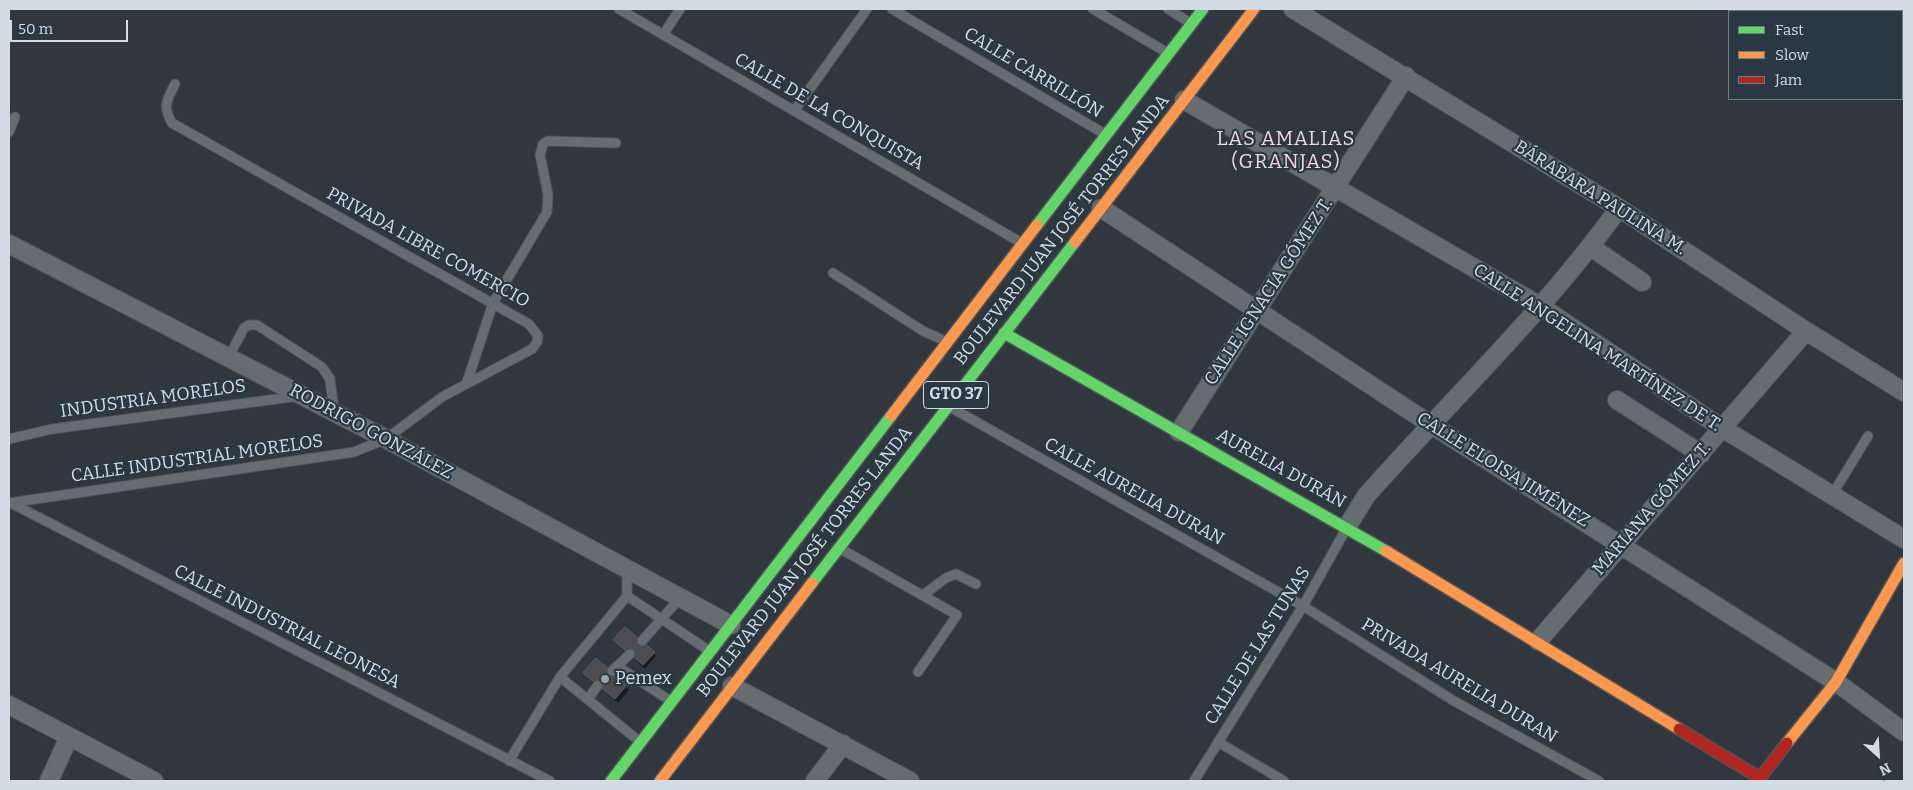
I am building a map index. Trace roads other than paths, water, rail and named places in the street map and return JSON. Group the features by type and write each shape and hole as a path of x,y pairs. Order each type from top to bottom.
{"main road":[{"name":"BOULEVARD JUAN JOSÉ TORRES LANDA","path":"611,781 1203,9"},
{"name":"BOULEVARD JUAN JOSÉ TORRES LANDA","path":"660,781 1254,9"},
{"name":"AURELIA DURÁN","path":"1004,333 1347,527 1538,641 1759,780"},
{"path":"1759,780 1836,682 1904,563"}],"street":[{"name":"BÁRABARA PAULINA M.","path":"1293,9 1406,76 1619,208 1806,331 1904,392"},
{"name":"CALLE IGNACIA GÓMEZ T.","path":"1179,432 1406,76"},
{"name":"CALLE ANGELINA MARTÍNEZ DE T.","path":"1184,100 1540,306 1722,428 1904,540"},
{"name":"CALLE ELOISA JIMÉNEZ","path":"1101,208 1430,424 1836,682 1904,732"},
{"path":"1347,527 1366,496 1540,306 1591,247 1619,208"},
{"name":"RODRIGO GONZÁLEZ","path":"9,244 386,439 731,625"},
{"path":"1591,247 1642,282"},
{"name":"MARIANA GÓMEZ T.","path":"1538,641 1806,331"},
{"path":"1616,400 1701,454"},
{"path":"732,686 910,781"},
{"path":"9,705 154,781"},
{"path":"49,781 69,737"},
{"path":"815,781 843,744"}],"lane":[{"name":"CALLE DE LA CONQUISTA","path":"619,9 1023,243"},
{"path":"663,35 680,9"},
{"path":"794,111 867,9"},
{"name":"CALLE CARRILLÓN","path":"892,9 1106,135"},
{"path":"1093,9 1169,53"},
{"path":"1168,9 1192,24"},
{"name":"PRIVADA LIBRE COMERCIO","path":"175,84 167,100 166,112 172,123 535,329 538,342 532,349 467,382 422,411 386,439"},
{"path":"9,132 16,117"},
{"path":"467,382 493,304 546,212 548,194 540,154 542,144 548,141 616,143"},
{"path":"833,273 923,331 948,342"},
{"path":"228,358 244,328 249,325 257,325 322,367 330,379 334,412"},
{"name":"INDUSTRIA MORELOS","path":"9,439 52,430 302,396"},
{"name":"CALLE AURELIA DURAN","path":"948,406 1303,606"},
{"path":"1832,495 1868,436"},
{"name":"CALLE INDUSTRIAL MORELOS","path":"9,503 332,456 354,452 386,439"},
{"name":"CALLE INDUSTRIAL LEONESA","path":"9,503 550,781"},
{"name":"CALLE DE LAS TUNAS","path":"1194,781 1331,560 1347,527"},
{"path":"839,548 924,594 957,615 918,672"},
{"path":"509,761 560,677 627,596 626,568"},
{"path":"924,594 946,578 956,574 976,584"},
{"path":"627,596 710,651"},
{"path":"642,640 680,598"},
{"name":"PRIVADA AURELIA DURAN","path":"1303,606 1454,701 1599,781"},
{"path":"630,654 615,669 672,702"},
{"path":"560,677 641,743"},
{"path":"588,699 598,685"},
{"path":"1218,742 1284,781"}],"place":[{"name":"Pemex","path":"605,679"}],"district":[{"name":"LAS AMALIAS (GRANJAS)","path":"1286,150"}]}
